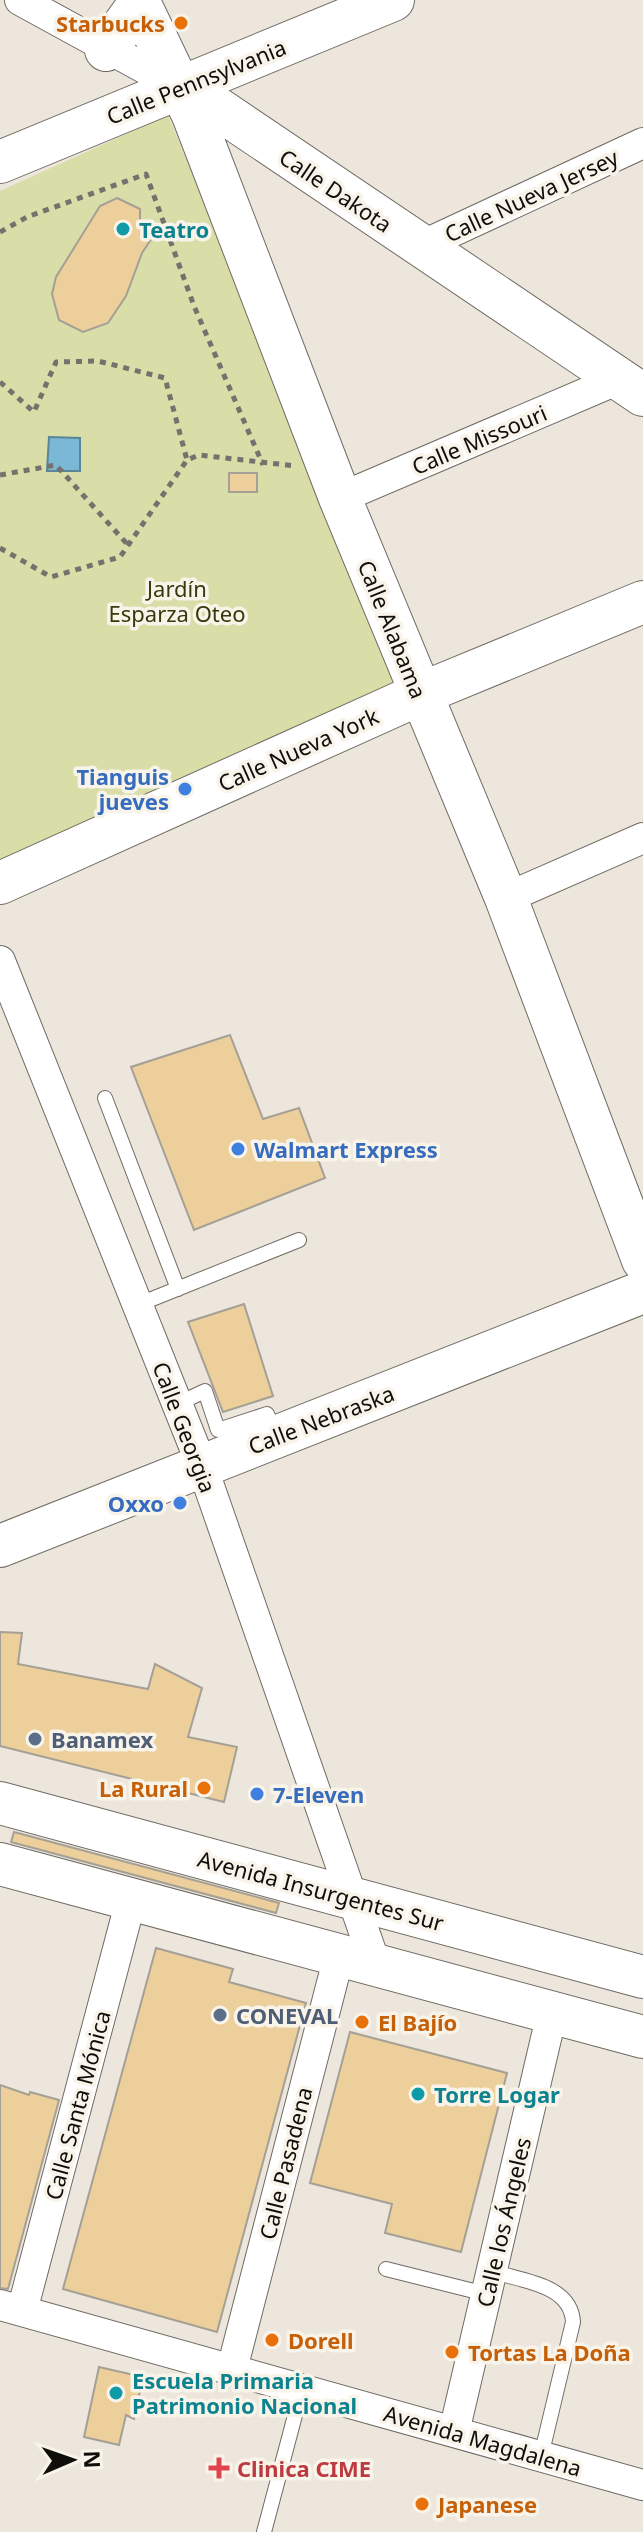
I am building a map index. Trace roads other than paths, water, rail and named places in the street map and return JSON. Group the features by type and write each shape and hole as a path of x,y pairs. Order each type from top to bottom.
{"street":[{"name":"Calle Dakota","path":"20,0 106,50 211,104 631,387"},
{"name":"Calle Pennsylvania","path":"0,162 393,0"},
{"path":"106,50 139,2"},
{"name":"Calle Alabama","path":"139,2 179,87 340,498 506,898 643,1260"},
{"name":"Calle Nueva Jersey","path":"419,247 643,143"},
{"name":"Calle Missouri","path":"340,498 631,387"},
{"name":"Calle Nueva York","path":"0,883 420,694 643,602"},
{"path":"506,898 643,838"},
{"name":"Calle Georgia","path":"0,961 202,1466 354,1899"},
{"name":"Calle Nebraska","path":"0,1546 643,1292"},
{"name":"Avenida Insurgentes Sur","path":"0,1803 643,1977"},
{"path":"0,1864 643,2037"},
{"path":"354,1899 357,1961"},
{"name":"Calle Santa Mónica","path":"11,2308 131,1900"},
{"name":"Calle Pasadena","path":"232,2369 357,1961"},
{"name":"Calle los Ángeles","path":"454,2432 552,2013"},
{"name":"Avenida Magdalena","path":"11,2308 643,2485"}],"lane":[{"path":"105,1098 178,1289"},
{"path":"137,1305 299,1240"},
{"path":"177,1404 205,1391 218,1430 267,1414 277,1437"},
{"path":"386,2269 555,2291 566,2298 572,2309 573,2322 541,2456"},
{"path":"264,2532 302,2389"}],"water":[{"path":"49,437 80,438 80,471 47,471"}],"place":[{"name":"Starbucks","path":"181,23"},
{"name":"Teatro","path":"123,229"},
{"name":"Tianguis jueves","path":"185,789"},
{"name":"Walmart Express","path":"238,1149"},
{"name":"Oxxo","path":"180,1503"},
{"name":"Banamex","path":"35,1739"},
{"name":"La Rural","path":"204,1788"},
{"name":"7-Eleven","path":"257,1794"},
{"name":"CONEVAL","path":"220,2015"},
{"name":"El Bajío","path":"362,2022"},
{"name":"Torre Logar","path":"418,2094"},
{"name":"Dorell","path":"272,2340"},
{"name":"Tortas La Doña","path":"452,2352"},
{"name":"Escuela Primaria Patrimonio Nacional","path":"116,2393"},
{"name":"Clinica CIME","path":"219,2468"},
{"name":"Japanese","path":"422,2504"}],"park label":[{"name":"Jardín Esparza Oteo","path":"177,600"}]}
